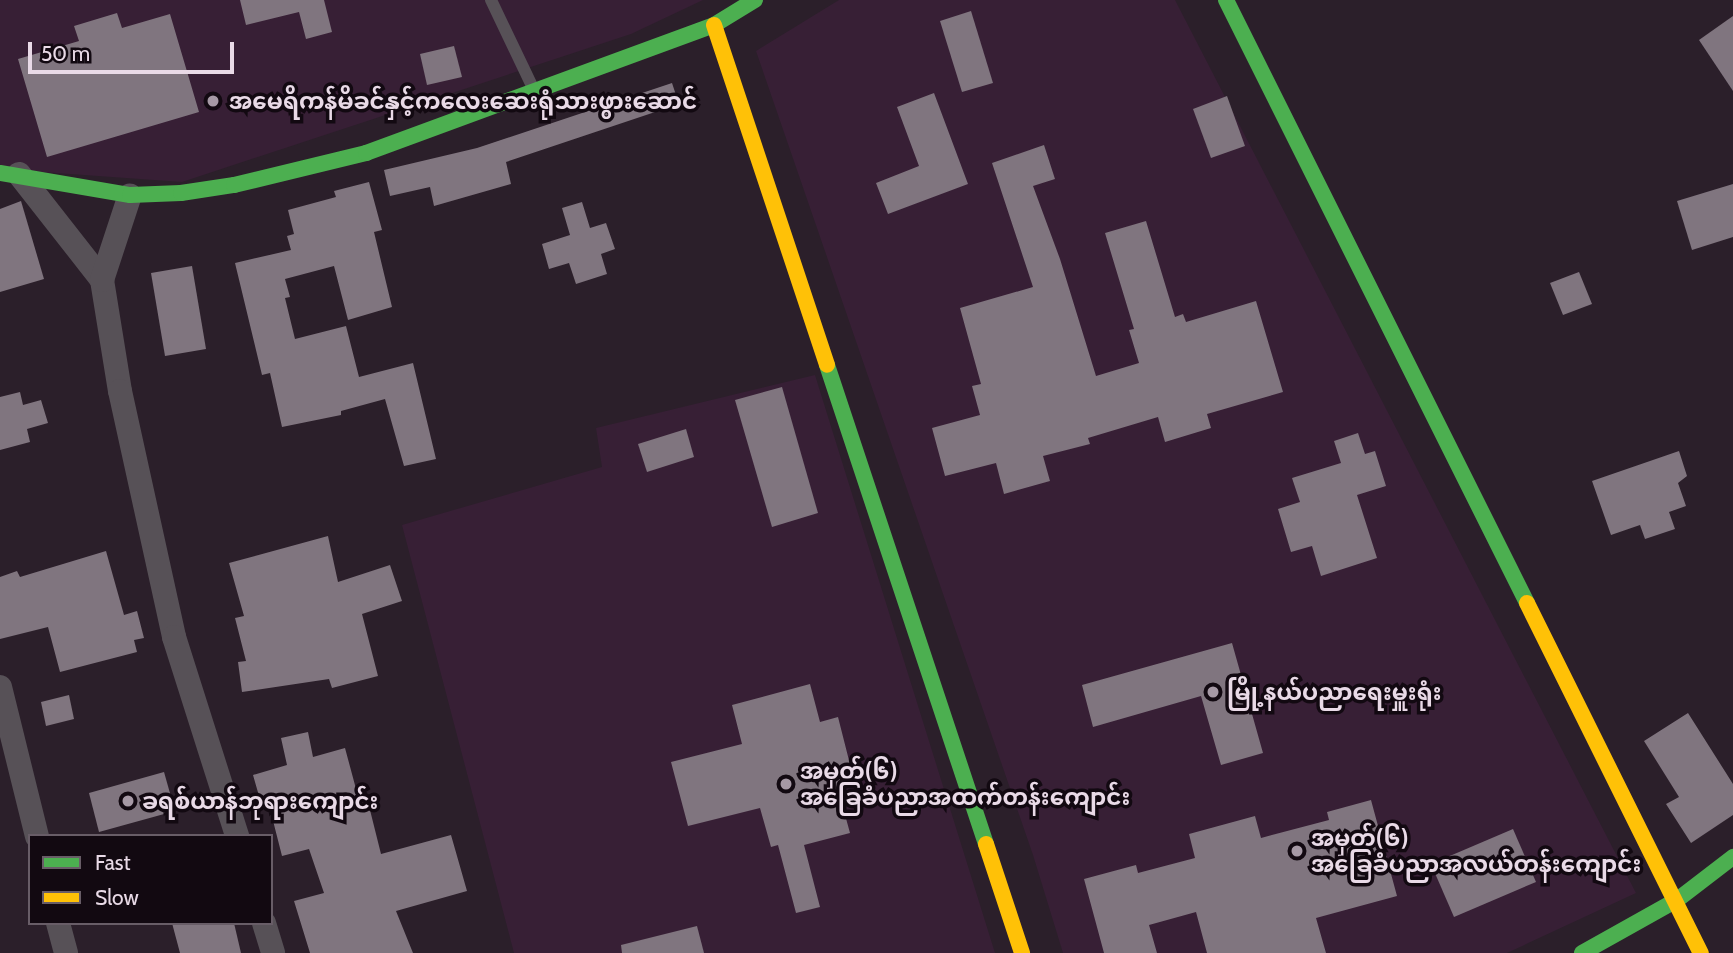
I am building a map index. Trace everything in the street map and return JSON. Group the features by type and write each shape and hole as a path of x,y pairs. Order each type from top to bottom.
{"street":[{"path":"9,173 130,195 181,193 234,185 366,153 714,25 755,0"},
{"path":"1226,0 1677,900 1701,953"},
{"path":"714,25 1022,953"},
{"path":"9,173 102,280"},
{"path":"130,195 102,280 120,391 174,638 236,834"},
{"path":"0,687 37,834"},
{"path":"1582,953 1677,900 1733,857"},
{"path":"59,925 66,953"},
{"path":"265,925 273,953"}],"lane":[{"path":"491,0 535,91"}],"shaded area":[{"name":"အမေရိကန်မိခင်နှင့်ကလေးဆေးရုံသားဖွားဆောင်","path":"0,0 703,0 631,34 182,182 0,169"},
{"path":"839,0 1175,0 1636,893 1507,953 1063,953 1033,855 756,51"},
{"path":"815,375 995,953 514,953 402,525 602,467 596,428"}],"building":[{"path":"240,0 324,0 332,32 306,39 299,12 246,25"},
{"path":"971,11 993,83 962,92 940,21"},
{"path":"117,13 122,28 170,14 199,112 47,157 18,59 79,41 74,26"},
{"path":"1733,16 1733,91 1699,40"},
{"path":"454,46 462,77 427,85 420,54"},
{"path":"672,83 679,104 506,162 511,184 434,206 430,187 390,196 384,170 477,148"},
{"path":"934,93 968,184 888,214 876,183 919,166 897,107"},
{"path":"1227,96 1245,146 1211,158 1193,109"},
{"path":"1044,145 1055,179 1033,186 1060,259 1096,376 1139,363 1129,330 1134,329 1105,233 1146,221 1175,317 1183,314 1186,322 1256,301 1283,392 1207,414 1211,428 1165,442 1158,417 1088,438 1090,444 1043,456 1050,481 1004,494 996,463 945,476 932,428 980,415 972,386 981,384 960,308 1033,287 992,163"},
{"path":"369,182 382,230 374,232 392,307 348,320 334,266 285,279 290,297 285,298 295,339 346,326 359,377 413,363 436,459 404,466 385,399 341,411 341,415 282,427 270,373 262,375 235,263 291,250 287,236 294,234 288,210 336,197 334,191"},
{"path":"1733,184 1733,237 1692,250 1677,201"},
{"path":"21,201 44,279 0,292 0,209"},
{"path":"582,202 590,228 606,223 615,249 601,254 607,274 576,284 569,263 549,269 542,244 570,235 562,208"},
{"path":"192,266 206,349 165,356 151,273"},
{"path":"1579,272 1592,304 1563,315 1550,283"},
{"path":"782,387 818,513 772,527 735,400"},
{"path":"20,392 23,405 41,400 48,423 27,429 30,442 0,450 0,397"},
{"path":"686,429 694,457 647,472 638,444"},
{"path":"1358,433 1365,454 1375,451 1386,486 1357,495 1377,558 1321,576 1312,546 1291,552 1278,509 1300,502 1292,478 1341,463 1334,441"},
{"path":"1679,451 1687,476 1678,483 1686,506 1669,512 1675,529 1645,539 1640,525 1611,535 1592,481"},
{"path":"328,536 338,582 390,565 402,601 362,614 378,676 332,688 329,679 242,692 238,662 246,661 235,618 244,616 229,563"},
{"path":"106,551 124,615 137,611 144,638 134,640 137,652 60,672 48,627 0,639 0,577 17,571 20,577"},
{"path":"1232,643 1263,753 1221,765 1201,696 1093,727 1082,685"},
{"path":"810,684 820,722 838,717 855,784 838,789 850,833 804,845 820,907 796,913 778,845 771,847 760,808 688,826 671,762 742,744 732,705"},
{"path":"69,695 74,719 46,726 41,702"},
{"path":"1688,713 1733,784 1733,815 1691,843 1666,804 1679,797 1644,741"},
{"path":"308,732 313,757 345,748 359,800 367,798 381,854 451,835 467,891 396,911 413,953 310,953 294,901 324,893 309,849 282,856 268,801 261,803 253,775 287,765 281,738"},
{"path":"164,772 175,811 99,832 89,793"},
{"path":"1371,800 1397,896 1316,918 1326,953 1207,953 1196,912 1149,925 1157,953 1104,953 1084,879 1136,865 1138,873 1195,858 1189,834 1255,816 1261,838 1329,820 1327,812"},
{"path":"1513,829 1536,882 1454,917 1431,864"},
{"path":"173,925 234,925 241,953 180,953"},
{"path":"697,926 704,953 622,953 621,945"}],"traffic: fast":[{"path":"0,173 130,195 181,193 234,185 366,153 714,25 755,0"},
{"path":"1226,0 1527,603"},
{"path":"827,365 986,844"},
{"path":"1582,953 1677,900 1733,857"}],"traffic: slow":[{"path":"714,25 827,365"},
{"path":"1527,603 1701,953"},
{"path":"986,844 1022,953"}],"place":[{"name":"အမေရိကန်မိခင်နှင့်ကလေးဆေးရုံသားဖွားဆောင်","path":"213,101"},
{"name":"မြို့နယ်ပညာရေးမှူးရုံး","path":"1213,692"},
{"name":"အမှတ်(၆) အခြေခံပညာအထက်တန်းကျောင်း","path":"786,784"},
{"name":"ခရစ်ယာန်ဘုရားကျောင်း","path":"128,801"},
{"name":"အမှတ်(၆) အခြေခံပညာအလယ်တန်းကျောင်း","path":"1297,851"}]}
